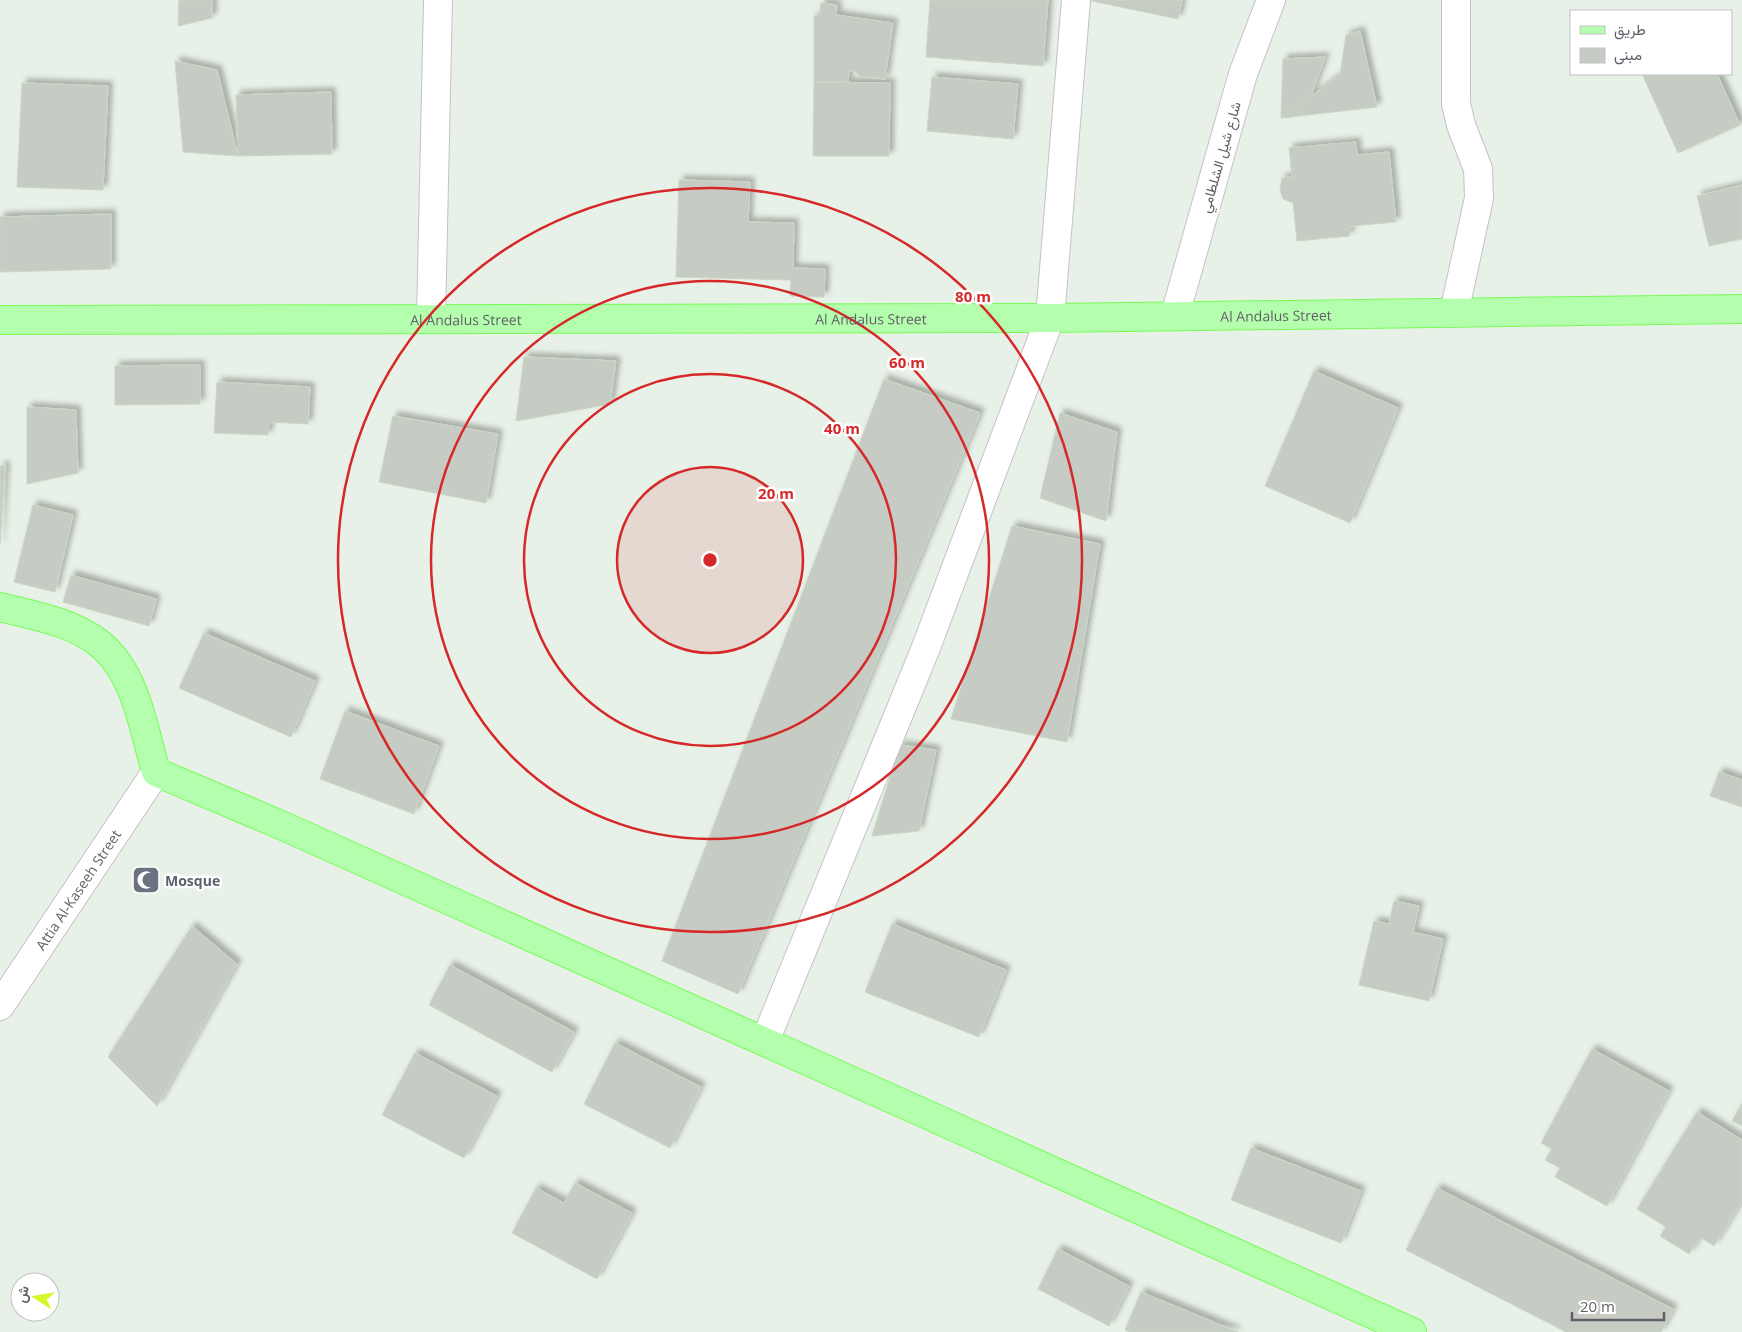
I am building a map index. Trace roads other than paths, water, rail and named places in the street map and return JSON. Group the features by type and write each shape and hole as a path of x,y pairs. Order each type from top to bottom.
{"main road":[{"name":"Al Andalus Street","path":"0,320 1050,318 1742,309"},
{"path":"0,608 36,616 72,628 100,644 120,668 138,705 156,772 280,825 765,1041 1412,1332"}],"street":[{"path":"431,319 438,0"},
{"path":"765,1041 925,650 1050,318 1076,0"},
{"name":"شارع شيل الشلطامي","path":"1176,315 1242,74 1271,0"},
{"path":"1454,313 1479,198 1478,169 1461,125 1456,104 1456,0"},
{"name":"Attia Al-Kaseeh Street","path":"0,1006 156,772"}],"place":[{"name":"Mosque","path":"146,880"}]}
